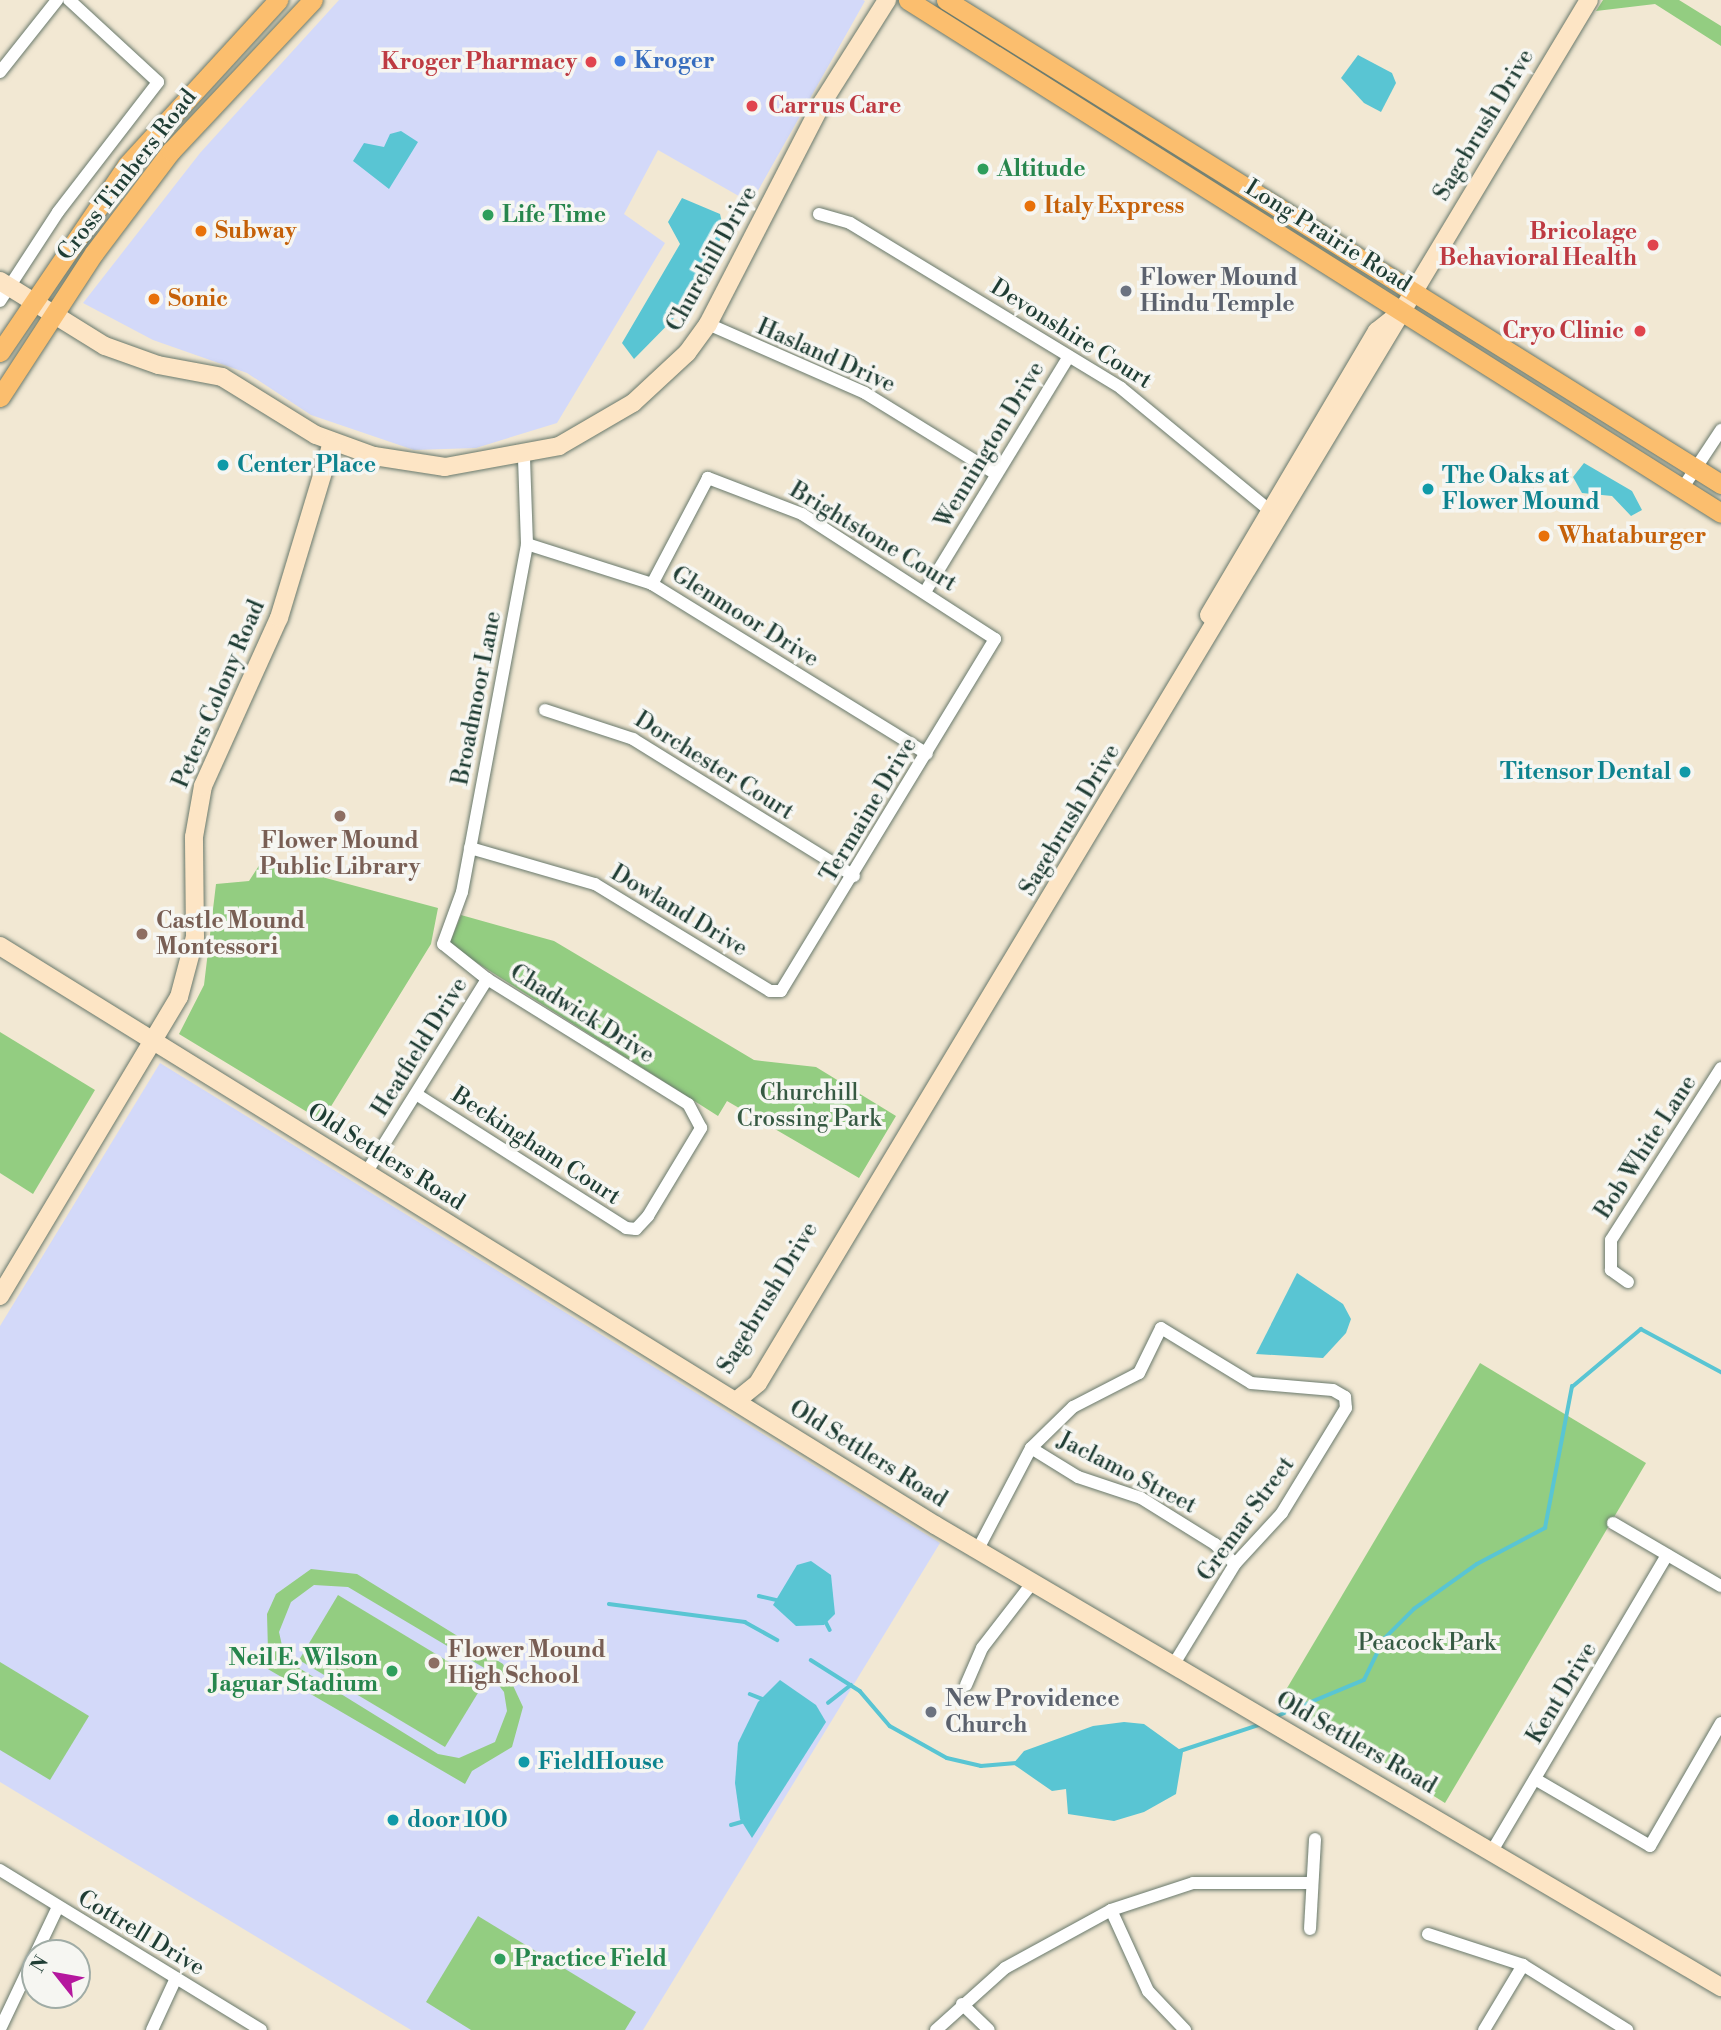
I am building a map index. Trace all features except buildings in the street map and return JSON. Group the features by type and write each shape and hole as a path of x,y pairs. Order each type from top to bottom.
{"main road":[{"name":"Cross Timbers Road","path":"0,352 32,301 155,131 278,0"},
{"name":"Cross Timbers Road","path":"0,397 54,314 171,151 313,0"},
{"name":"Long Prairie Road","path":"908,0 1721,513"},
{"name":"Long Prairie Road","path":"946,0 1721,484"},
{"path":"1153,154 1165,137"}],"street":[{"path":"0,72 57,0"},
{"path":"3,290 158,82 69,0"},
{"name":"Churchill Drive","path":"3,290 32,301 134,357 222,377 332,443 445,467 524,456 559,446 633,403 708,324 822,103 887,0"},
{"name":"Sagebrush Drive","path":"1275,516 1316,459 1412,292 1589,0"},
{"name":"Devonshire Court","path":"820,214 850,223 1069,355 1168,422 1208,464 1275,516"},
{"name":"Sagebrush Drive","path":"736,1401 758,1383 955,1045 1275,516 1328,413 1377,331 1401,312"},
{"name":"Hasland Drive","path":"708,324 865,393 996,474"},
{"name":"Wennington Drive","path":"925,592 1069,355"},
{"path":"1316,459 1333,421 1328,413"},
{"path":"1682,489 1721,430"},
{"name":"Peters Colony Road","path":"0,1296 155,1043 193,953 194,837 203,786 279,618 332,443"},
{"name":"Broadmoor Lane","path":"443,944 470,848 527,544 524,456"},
{"name":"Brightstone Court","path":"652,584 708,478 802,514 995,639 989,648"},
{"name":"Glenmoor Drive","path":"527,544 652,584 927,754"},
{"name":"Termaine Drive","path":"781,991 854,876 989,648"},
{"name":"Dorchester Court","path":"545,710 633,739 854,876"},
{"name":"Dowland Drive","path":"470,848 595,884 770,991 781,991"},
{"name":"Chadwick Drive","path":"443,944 487,979 701,1118 696,1136 636,1229"},
{"name":"Old Settlers Road","path":"0,946 978,1549 1721,1987"},
{"name":"Heatfield Drive","path":"366,1173 487,979"},
{"name":"Bob White Lane","path":"1628,1282 1611,1270 1611,1240 1721,1068"},
{"name":"Beckingham Court","path":"416,1094 636,1229"},
{"name":"Gremar Street","path":"1031,1448 1073,1407 1139,1373 1161,1328 1251,1382 1333,1390 1345,1397 1346,1408 1282,1513 1235,1564 1174,1664"},
{"path":"978,1549 1031,1448"},
{"name":"Jaclamo Street","path":"1031,1448 1078,1477 1141,1498 1215,1544 1235,1564"},
{"path":"1613,1523 1721,1587"},
{"name":"Kent Drive","path":"1492,1851 1667,1555"},
{"path":"966,1685 982,1648 1033,1582"},
{"path":"1535,1779 1650,1846 1721,1723"},
{"path":"1310,1929 1315,1839"},
{"name":"Cottrell Drive","path":"0,1870 261,2030"},
{"path":"936,2030 962,2004 1037,1947 1111,1910 1193,1883 1312,1883"},
{"path":"0,2029 58,1907"},
{"path":"1111,1910 1148,1991 1185,2030"},
{"path":"1428,1934 1523,1965 1627,2030"},
{"path":"1483,2030 1523,1965"},
{"path":"152,2030 176,1978"},
{"path":"962,2004 989,2030"}],"shaded area":[{"path":"339,0 865,1 751,203 658,150 624,214 665,243 557,423 476,448 414,450 311,415 247,373 153,340 83,303 200,153"},
{"name":"Flower Mound High School","path":"160,1063 940,1543 643,2030 411,2030 0,1782 0,1326"}],"green space":[{"path":"1603,0 1679,0 1721,26 1721,46 1655,4 1596,11"},
{"path":"262,861 438,908 431,944 322,1121 179,1034 204,985 216,884 249,881"},
{"name":"Churchill Crossing Park","path":"461,915 554,941 754,1060 816,1067 896,1116 859,1178 727,1101 718,1116 449,945"},
{"path":"0,1032 95,1090 33,1194 0,1173"},
{"name":"Peacock Park","path":"1480,1363 1646,1463 1445,1803 1280,1700"},
{"path":"311,1569 357,1574 503,1664 523,1707 512,1747 472,1771 465,1784 254,1661 262,1648 268,1651 267,1614 276,1594","holes":["314,1585 348,1587 486,1669 504,1692 507,1711 495,1742 459,1758 438,1754 299,1668 283,1650 279,1632 291,1602"]},
{"name":"Neil E. Wilson Jaguar Stadium","path":"338,1595 484,1683 445,1747 299,1660"},
{"path":"0,1662 89,1716 50,1780 0,1750"},
{"name":"Practice Field","path":"478,1916 636,2012 625,2030 471,2030 426,2002"}],"water":[{"path":"1358,55 1392,73 1396,83 1381,112 1364,103 1341,78"},
{"path":"401,131 418,142 389,189 353,161 364,143 384,147 390,134"},
{"path":"682,198 720,214 724,231 694,298 634,359 622,343 680,244 668,222"},
{"path":"1584,463 1632,491 1642,510 1631,516 1612,496 1582,493 1573,477"},
{"path":"1297,1273 1343,1304 1351,1319 1346,1333 1323,1358 1256,1354"},
{"path":"811,1561 831,1575 835,1614 824,1625 796,1626 773,1605 797,1565"},
{"path":"780,1680 816,1705 826,1722 752,1838 740,1819 735,1783 738,1743 758,1702"},
{"path":"1124,1722 1144,1724 1183,1752 1176,1794 1144,1812 1114,1821 1068,1814 1066,1789 1052,1791 1013,1764 1024,1751 1093,1726"}],"waterway":[{"path":"1275,1717 1364,1680 1384,1639 1414,1609 1477,1564 1545,1528 1572,1387 1641,1329 1721,1372"},
{"path":"759,1596 777,1600"},
{"path":"609,1604 745,1622 777,1640"},
{"path":"825,1620 830,1630"},
{"path":"811,1660 860,1691 890,1726 947,1758 981,1766 1016,1763"},
{"path":"828,1703 851,1685"},
{"path":"750,1694 765,1700"},
{"path":"1180,1751 1262,1724"},
{"path":"731,1825 745,1821"}],"place":[{"name":"Kroger","path":"620,61"},
{"name":"Kroger Pharmacy","path":"591,62"},
{"name":"Carrus Care","path":"752,106"},
{"name":"Altitude","path":"983,169"},
{"name":"Italy Express","path":"1030,206"},
{"name":"Life Time","path":"488,215"},
{"name":"Subway","path":"201,231"},
{"name":"Bricolage Behavioral Health","path":"1653,245"},
{"name":"Flower Mound Hindu Temple","path":"1126,291"},
{"name":"Sonic","path":"154,299"},
{"name":"Cryo Clinic","path":"1640,331"},
{"name":"Center Place","path":"223,465"},
{"name":"The Oaks at Flower Mound","path":"1428,489"},
{"name":"Whataburger","path":"1544,536"},
{"name":"Titensor Dental","path":"1685,772"},
{"name":"Flower Mound Public Library","path":"340,816"},
{"name":"Castle Mound Montessori","path":"142,934"},
{"name":"Flower Mound High School","path":"434,1663"},
{"name":"Neil E. Wilson Jaguar Stadium","path":"392,1671"},
{"name":"New Providence Church","path":"931,1712"},
{"name":"FieldHouse","path":"524,1762"},
{"name":"door 100","path":"393,1820"},
{"name":"Practice Field","path":"500,1959"}]}
